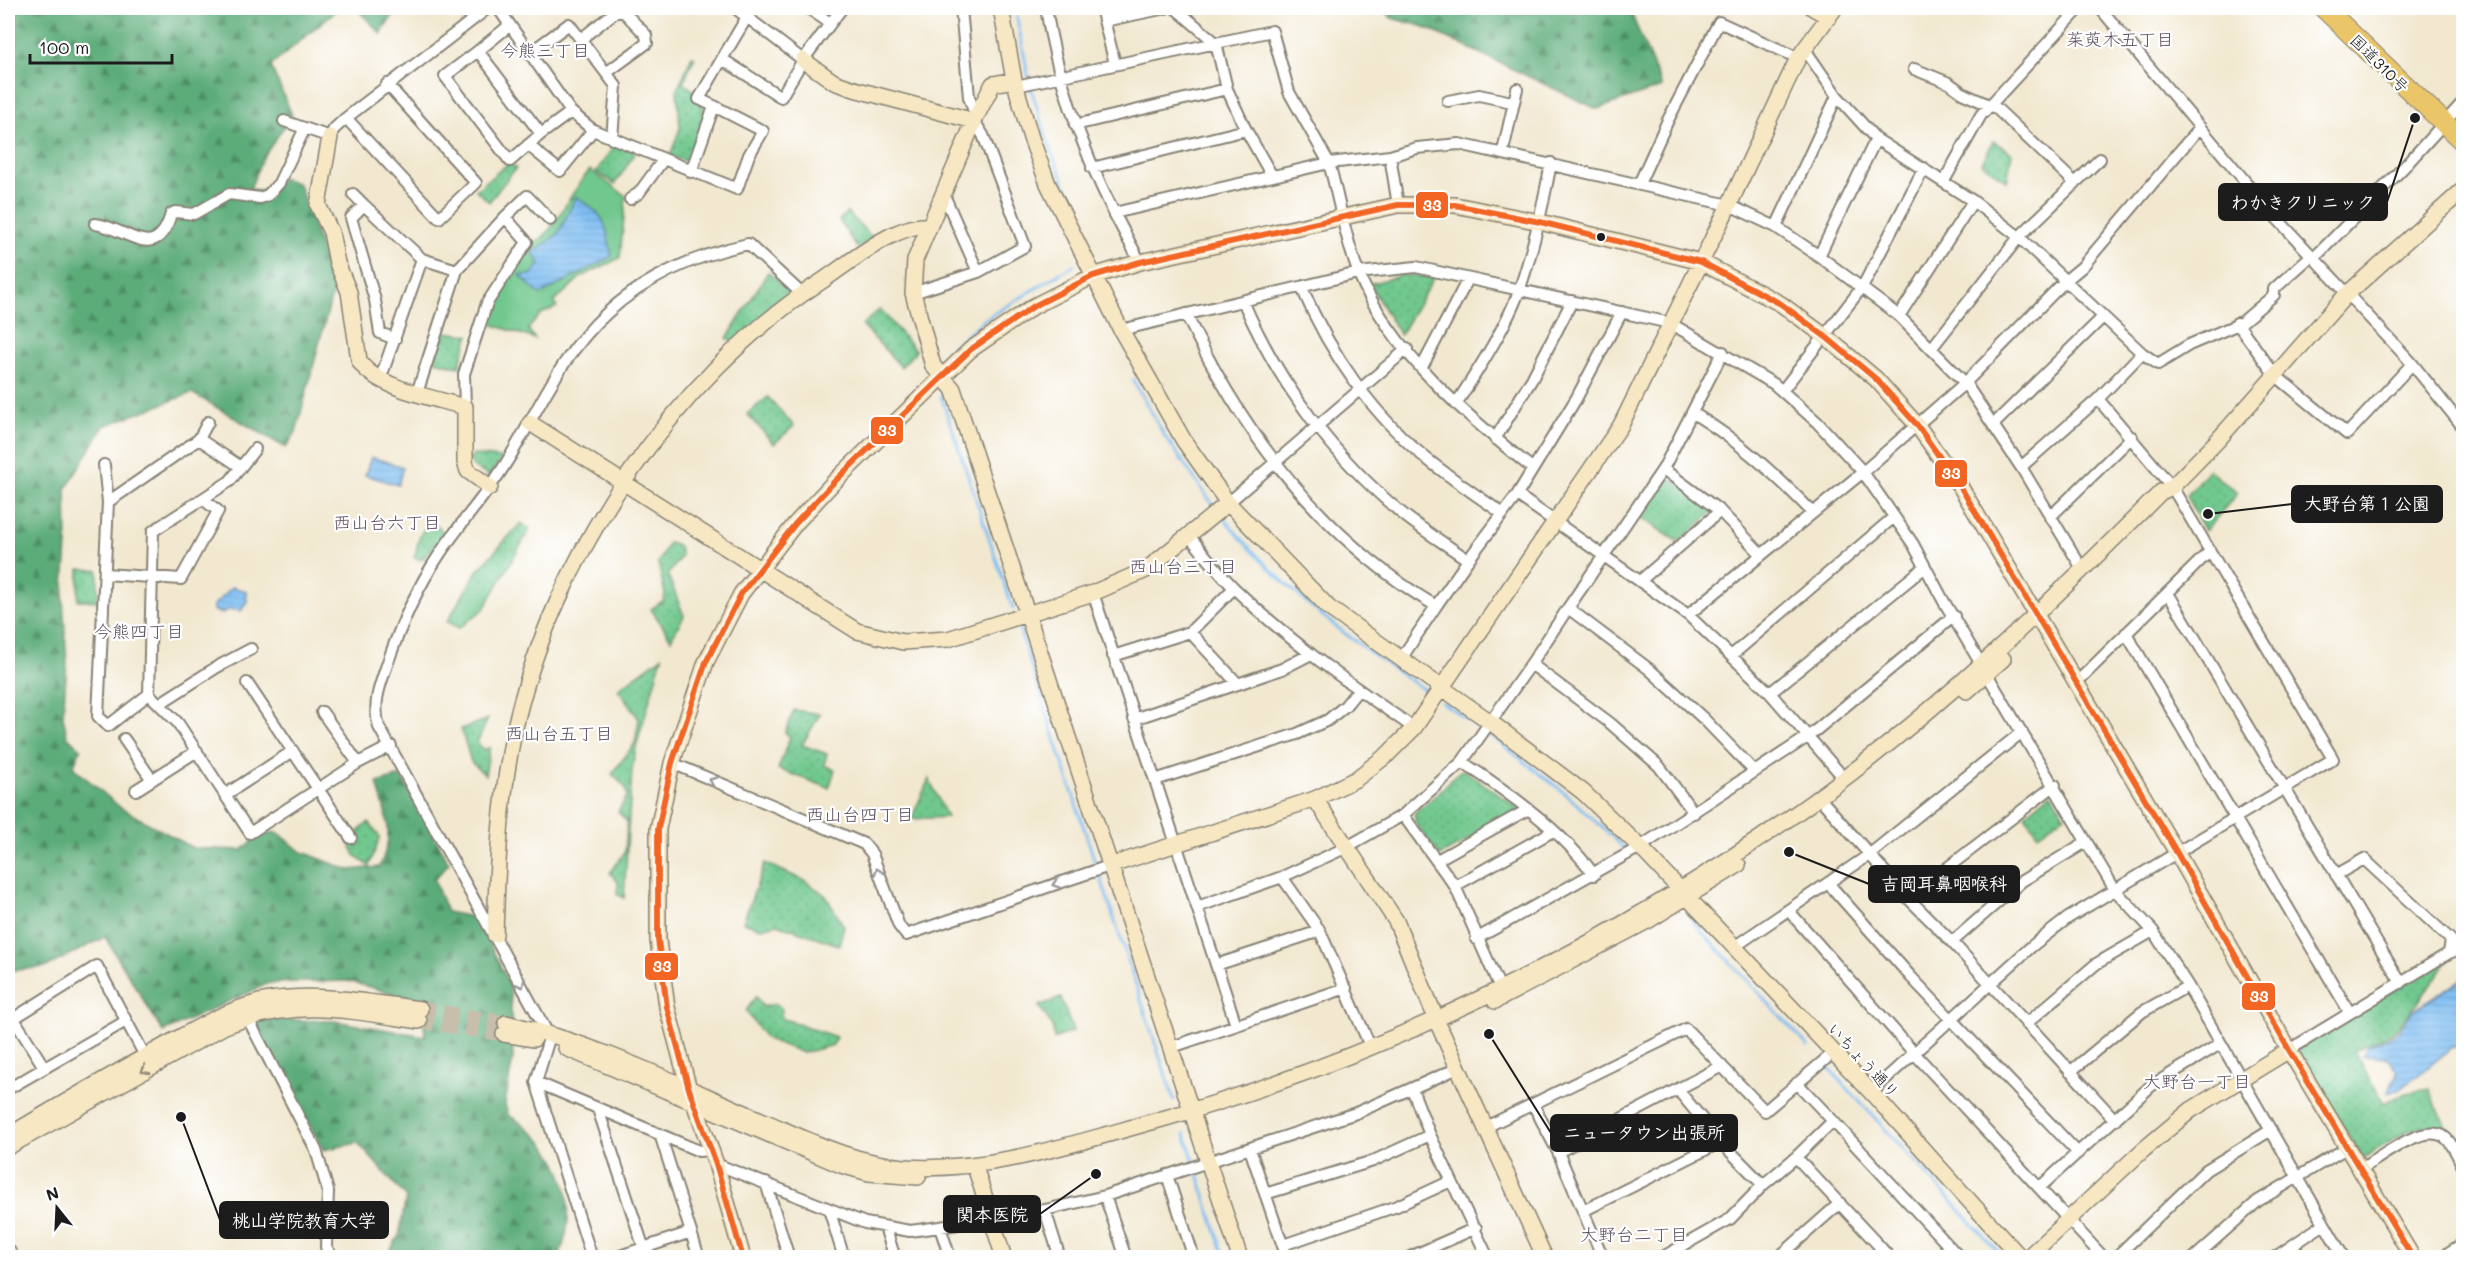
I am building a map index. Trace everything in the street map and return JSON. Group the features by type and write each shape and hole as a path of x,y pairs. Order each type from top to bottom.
{"highway":[{"name":"国道310号","path":"2324,8 2463,142"}],"street":[{"path":"465,407 380,380 363,367 359,360 350,292 337,263 331,232 318,205 330,137 334,129 387,84 488,8"},
{"path":"498,8 572,112 593,130 737,189 749,155 763,131 699,99 747,16"},
{"path":"735,8 834,82 975,119"},
{"path":"808,8 830,23"},
{"path":"722,59 781,97 802,60 842,8"},
{"path":"913,293 978,272 1025,246 975,119 969,97 961,8"},
{"name":"いちょう通り","path":"1001,8 1048,184 1121,330 1184,441 1228,503 1329,608 1489,721 1583,792 1641,847 1682,894 1871,1092 2021,1257"},
{"path":"1046,8 1061,76 1075,125 1092,168 1140,262"},
{"path":"1101,8 1115,64"},
{"path":"1104,21 1166,8"},
{"path":"1174,8 1216,43 1227,88 1246,130 1272,176"},
{"path":"672,763 864,844 872,854 899,926 906,935 1315,799 1356,779 1387,755 1414,728 1621,425 1730,205 1801,53 1832,12 1813,8"},
{"path":"1944,182 1981,115 2080,8"},
{"path":"2100,8 2270,211 2412,364 2463,428"},
{"path":"581,39 615,12 624,12 646,35 647,43 606,74"},
{"path":"1639,184 1668,120 1719,22 1801,53 1876,139 1973,201 2019,237 2142,353 2158,364 2189,345 2237,323 2274,295 2274,289 2313,257 2375,198 2463,100"},
{"path":"531,52 569,24 616,86 612,139"},
{"path":"510,25 445,76 510,161 528,144 572,112"},
{"path":"1240,1257 1199,1163 1194,1114 1030,613 953,389 933,366 913,293 915,260 975,119 993,84 1022,83 1061,76 1272,31 1289,92 1329,164 1358,273 1389,327 1455,404 1533,469"},
{"path":"478,51 541,134"},
{"path":"1914,69 1948,83 1964,94 1996,108 2074,182"},
{"path":"346,118 439,218 476,183 387,84"},
{"path":"1075,125 1227,88"},
{"path":"1503,151 1512,102 1517,89"},
{"path":"1448,101 1479,95 1512,102"},
{"path":"1776,227 1837,96"},
{"path":"691,172 714,106"},
{"path":"284,121 304,130 330,137"},
{"path":"1688,615 1863,472 1965,383 2065,281 2082,267 2200,127"},
{"path":"95,224 107,226 147,242 159,238 166,230 171,214 175,212 194,214 230,194 260,198 268,195 279,183 304,130"},
{"path":"528,144 560,171 593,130"},
{"path":"1092,168 1246,130"},
{"path":"1819,256 1876,139"},
{"path":"1114,213 1329,164 1390,156 1417,148 1459,144 1503,151 1730,205 1776,227 1863,286 1899,316 1965,383 2021,468 2083,570"},
{"path":"1390,156 1398,205"},
{"path":"1931,349 2019,237 2100,159"},
{"path":"630,200 639,193 663,160"},
{"path":"1455,404 1478,371 1520,290 1539,222 1551,163"},
{"path":"1782,391 1826,337 1863,286 1924,168"},
{"path":"2038,621 2083,570 2161,492 2172,487 2217,441 2346,295 2463,189"},
{"path":"353,194 422,259 458,270"},
{"path":"944,195 978,272"},
{"path":"417,393 458,270 527,196 550,220"},
{"path":"1899,316 1973,201"},
{"path":"364,205 351,218 375,300 380,333 394,339"},
{"path":"743,1257 713,1157 691,1097 666,1007 658,940 658,829 672,763 706,662 741,594 795,524 942,377 993,333 1034,306 1093,276 1140,262 1343,215 1398,205 1455,205 1539,222 1701,262 1780,304 1826,337 1876,379 1917,425 1960,486 2177,853 2289,1050 2413,1257"},
{"path":"490,487 468,471 465,462 464,374 487,303 527,242 505,217"},
{"path":"495,935 498,844 514,731 542,638 577,557 625,482 677,413 734,349 802,294 908,227 929,226"},
{"path":"592,1257 536,1082 547,1037 495,935 379,727 375,700 394,644 413,600 440,554 490,487 530,423 555,375 585,333 628,297 689,261 748,244 802,294"},
{"path":"380,380 422,259"},
{"path":"1121,330 1358,273 1416,267 1670,323 1723,352 1782,391 1817,422 1863,472 1894,517 2055,785 2115,890 2153,931 2188,986 2240,1080 2344,1257"},
{"path":"1422,367 1468,279"},
{"path":"1302,288 1314,317 1360,390 1430,462 1503,514"},
{"path":"1243,301 1255,327 1316,426 1353,468 1405,516 1468,560"},
{"path":"1495,439 1532,379 1572,301"},
{"path":"1401,659 1468,560 1517,495 1576,399 1622,312"},
{"path":"1186,314 1206,357 1248,428 1274,463 1304,498 1351,543 1413,593 1436,606"},
{"path":"1993,425 2103,317"},
{"path":"2237,323 2275,375 2347,434 2412,364"},
{"path":"530,423 857,631 903,642 948,639 1093,593 1146,570 1190,537 1407,349"},
{"path":"1197,907 1282,877 1345,848 1403,815 1462,762 1664,469 1723,352"},
{"path":"2021,468 2098,399 2142,353"},
{"path":"1871,1092 2031,946 2068,918 2333,759 2172,487 2098,399"},
{"path":"1693,413 1733,438 1812,512"},
{"path":"108,502 199,439 208,422"},
{"path":"2050,518 2132,437"},
{"path":"199,439 241,466"},
{"path":"255,449 230,481 153,531 149,694 178,723 250,833 358,763 391,746"},
{"path":"104,465 108,502 98,717 108,726 149,694"},
{"path":"1664,469 1720,511 1761,554"},
{"path":"691,1097 842,1155 899,1167 940,1168 1040,1151 1194,1114 1438,1022 1748,858 1824,803 1926,725 2170,497 2172,487"},
{"path":"1517,495 1688,615 1770,693 1844,778"},
{"path":"105,574 181,579 218,511 203,499"},
{"path":"1640,581 1720,511"},
{"path":"1731,656 1894,517"},
{"path":"1190,537 1234,588 1311,654 1358,690 1414,728"},
{"path":"2075,684 2210,551"},
{"path":"1770,693 1925,567"},
{"path":"1113,656 1190,632 1234,588"},
{"path":"2168,592 2401,983"},
{"path":"1093,593 1236,1024"},
{"path":"1568,608 1649,669 1704,719 1754,771"},
{"path":"1476,939 1641,847 1809,736 1954,616"},
{"path":"1190,632 1238,684"},
{"path":"2126,633 2350,1013"},
{"path":"159,704 217,667 251,649"},
{"path":"1134,719 1282,669 1311,654"},
{"path":"1531,664 1610,723 1659,766 1694,813"},
{"path":"505,1028 599,1049 691,1097 841,1165 869,1173 936,1178 977,1173 1083,1149 1342,1068 1438,1022 1546,976 1682,894 1844,778 1984,669"},
{"path":"247,683 351,838"},
{"path":"1155,780 1297,734 1328,720 1345,706 1358,690"},
{"path":"322,712 358,763"},
{"path":"1734,947 1869,855 2022,732"},
{"path":"124,739 152,780"},
{"path":"136,790 197,751"},
{"path":"225,795 293,751"},
{"path":"1462,762 1553,831 1582,858 1594,875"},
{"path":"1908,898 2055,785"},
{"path":"1315,799 1345,848 1381,895 1395,921 1540,1256"},
{"path":"1824,803 1908,898 1952,942 2115,1120"},
{"path":"1437,860 1527,810"},
{"path":"1403,815 1455,886 1476,939 1500,988"},
{"path":"1455,886 1553,831"},
{"path":"1952,942 2022,881 2086,842"},
{"path":"2336,875 2364,860 2451,940 2449,953"},
{"path":"1282,877 1320,932 1370,1047"},
{"path":"1828,883 1951,1019 2078,1153"},
{"path":"1788,910 1915,1054 2067,1220 2104,1257"},
{"path":"2026,1024 2096,964 2153,931"},
{"path":"1216,966 1320,932"},
{"path":"2027,1257 2143,1150 2191,1110 2463,946"},
{"path":"44,1067 11,1020 97,966 145,1056"},
{"path":"2070,1072 2142,1012 2188,986"},
{"path":"1172,1047 1346,988"},
{"path":"8,1136 145,1056 215,1019 268,1000 327,997 420,1015 323,1008 275,1010 247,1017 225,1026 8,1148"},
{"path":"247,1017 316,1150 328,1191 326,1247 333,1257"},
{"path":"8,1089 126,1021"},
{"path":"1486,1127 1534,1106 1686,1029 1765,1111 1833,1053"},
{"path":"2039,1188 2151,1086 2220,1044"},
{"path":"1558,1152 1722,1066"},
{"path":"536,1082 699,1150 766,1183 829,1209 865,1223 910,1231 1045,1210 1105,1196 1199,1163 1250,1149 1356,1113 1458,1068"},
{"path":"1797,1083 1960,1257"},
{"path":"1412,1089 1430,1135 1488,1257"},
{"path":"1678,1090 1721,1142 1763,1185"},
{"path":"1534,1106 1558,1152 1603,1257"},
{"path":"598,1108 645,1252"},
{"path":"1661,1257 1730,1219 1763,1185 1833,1121"},
{"path":"2115,1257 2206,1170 2271,1130"},
{"path":"2361,1169 2423,1133 2443,1136 2454,1150 2463,1168"},
{"path":"660,1134 699,1257"},
{"path":"1265,1194 1373,1161 1430,1135"},
{"path":"1583,1211 1721,1142"},
{"path":"2194,1257 2258,1201 2348,1147"},
{"path":"1250,1149 1287,1257"},
{"path":"1796,1157 1886,1253 1873,1257"},
{"path":"977,1173 1004,1257"},
{"path":"1167,1175 1194,1257"},
{"path":"1283,1245 1397,1206 1451,1180"},
{"path":"766,1183 789,1257"},
{"path":"1105,1196 1126,1257"},
{"path":"1778,1257 1840,1203"},
{"path":"829,1209 844,1257"},
{"path":"1045,1210 1060,1257"},
{"path":"2274,1257 2324,1224"},
{"path":"885,1227 895,1257"},
{"path":"940,1227 950,1257"},
{"path":"1408,1257 1476,1228"},
{"path":"614,1257 645,1252 691,1232"},
{"path":"2440,1257 2463,1244"},
{"path":"8,1252 10,1257"}],"green space":[{"path":"8,8 339,8 271,66 292,115 262,159 250,189 265,191 283,178 299,184 334,287 296,432 286,448 192,393 104,426 66,489 67,545 63,598 67,663 63,716 67,736 81,749 73,767 121,808 193,848 242,850 263,832 279,833 300,851 349,870 379,867 387,844 388,825 377,783 401,776 449,863 434,880 447,912 477,918 510,986 513,1058 505,1104 508,1115 527,1127 542,1142 554,1158 562,1176 567,1195 568,1215 566,1236 559,1257 386,1257 399,1236 406,1197 358,1143 323,1150 252,1019 334,1021 425,1036 422,1002 348,981 269,983 163,1032 105,937 46,967 8,971"},
{"path":"356,8 398,8 381,34"},
{"path":"1384,8 1629,8 1662,87 1597,109 1422,26 1391,18"},
{"path":"692,56 695,57 683,83 701,100 704,118 690,159 684,161 670,156 680,128 677,90"},
{"path":"1993,141 2012,153 2007,181 1982,163"},
{"path":"616,143 636,152 615,184 596,172"},
{"path":"509,163 516,168 489,202 476,190"},
{"path":"590,170 626,196 620,258 581,277 554,302 557,307 541,314 528,329 535,339 488,323 492,304 508,275 527,250 551,228"},
{"path":"847,212 873,238 857,248 839,220"},
{"path":"768,272 794,295 734,343 727,338"},
{"path":"1403,275 1435,276 1400,335 1369,284"},
{"path":"880,309 916,351 901,367 862,325"},
{"path":"444,332 469,335 459,367 435,361"},
{"path":"768,397 794,426 774,444 747,414"},
{"path":"473,455 502,458 489,476 473,467 469,460"},
{"path":"2208,470 2238,493 2205,531 2186,496"},
{"path":"1665,474 1712,508 1712,513 1678,542 1637,515"},
{"path":"521,523 530,529 484,609 459,628 447,622 477,571"},
{"path":"429,524 438,526 444,533 422,560 414,558 420,535"},
{"path":"669,542 679,547 681,556 668,575 684,616 671,639 651,609 664,600 665,594 658,563"},
{"path":"79,569 98,570 98,601 78,600"},
{"path":"662,657 636,747 632,769 624,898 617,894 618,882 610,873 625,852 627,822 618,812 627,796 625,787 612,774 635,743 639,719 618,689"},
{"path":"794,710 820,714 802,745 827,754 824,765 835,770 829,788 778,769 790,737 785,732"},
{"path":"488,719 477,743 484,750 490,747 485,775 471,762 461,729"},
{"path":"1464,770 1522,811 1440,856 1416,824 1414,813 1460,771"},
{"path":"929,779 947,817 911,819"},
{"path":"2051,793 2065,815 2038,834 2025,815"},
{"path":"369,822 380,837 369,866 355,855 348,840"},
{"path":"765,863 805,881 825,895 844,926 839,945 777,924 761,928 743,922"},
{"path":"2451,956 2417,1004 2392,1033 2354,1051 2384,1103 2406,1093 2429,1089 2448,1131 2426,1126 2408,1131 2363,1158 2296,1049"},
{"path":"756,996 763,1007 775,1004 782,1009 781,1018 836,1037 833,1045 803,1053 766,1039 746,1011"},
{"path":"1061,998 1073,1031 1054,1039 1053,1027 1039,1006"}],"water":[{"path":"576,197 594,210 603,221 612,256 540,295 520,275 531,275 540,264 533,253 558,234"},
{"path":"371,457 403,467 398,485 365,475"},
{"path":"232,587 246,591 247,602 241,611 229,609 222,614 213,610 214,605"},
{"path":"2463,978 2463,1047 2453,1047 2401,1089 2388,1093 2398,1071 2388,1058 2362,1056 2369,1045 2394,1035 2413,1011"}],"waterway":[{"path":"1015,8 1029,80"},
{"path":"1030,86 1052,154 1084,227"},
{"path":"939,359 984,320 1074,265"},
{"path":"1133,380 1164,435 1213,505"},
{"path":"941,396 1013,609"},
{"path":"1223,517 1268,567 1318,612 1372,654 1428,692"},
{"path":"1017,622 1095,862"},
{"path":"1442,702 1478,727"},
{"path":"1490,735 1566,794 1625,849"},
{"path":"1100,876 1174,1100"},
{"path":"1690,919 1808,1046"},
{"path":"1826,1065 2004,1258"},
{"path":"1185,1134 1225,1258"}],"tunnel":[{"path":"420,1009 506,1023"},
{"path":"419,1021 504,1034"}],"transit line":[{"name":"33","path":"743,1258 716,1164 689,1089 667,1007 658,940 658,829 672,763 706,662 741,594 795,524 833,483 970,350 1034,306 1093,276 1140,262 1398,205 1455,205 1540,222 1701,262 1781,304 1826,337 1876,379 1917,425 1960,486 2413,1258"}],"place":[{"name":"わかきクリニック","path":"2415,118"},
{"name":"大野台第１公園","path":"2208,514"},
{"name":"吉岡耳鼻咽喉科","path":"1789,852"},
{"name":"ニュータウン出張所","path":"1489,1034"},
{"name":"桃山学院教育大学","path":"181,1117"},
{"name":"関本医院","path":"1096,1174"}],"district":[{"name":"茱萸木五丁目","path":"2120,39"},
{"name":"今熊三丁目","path":"545,50"},
{"name":"西山台六丁目","path":"387,522"},
{"name":"西山台三丁目","path":"1183,566"},
{"name":"今熊四丁目","path":"139,631"},
{"name":"西山台五丁目","path":"559,733"},
{"name":"西山台四丁目","path":"860,814"},
{"name":"大野台一丁目","path":"2197,1081"},
{"name":"大野台二丁目","path":"1634,1234"}]}
